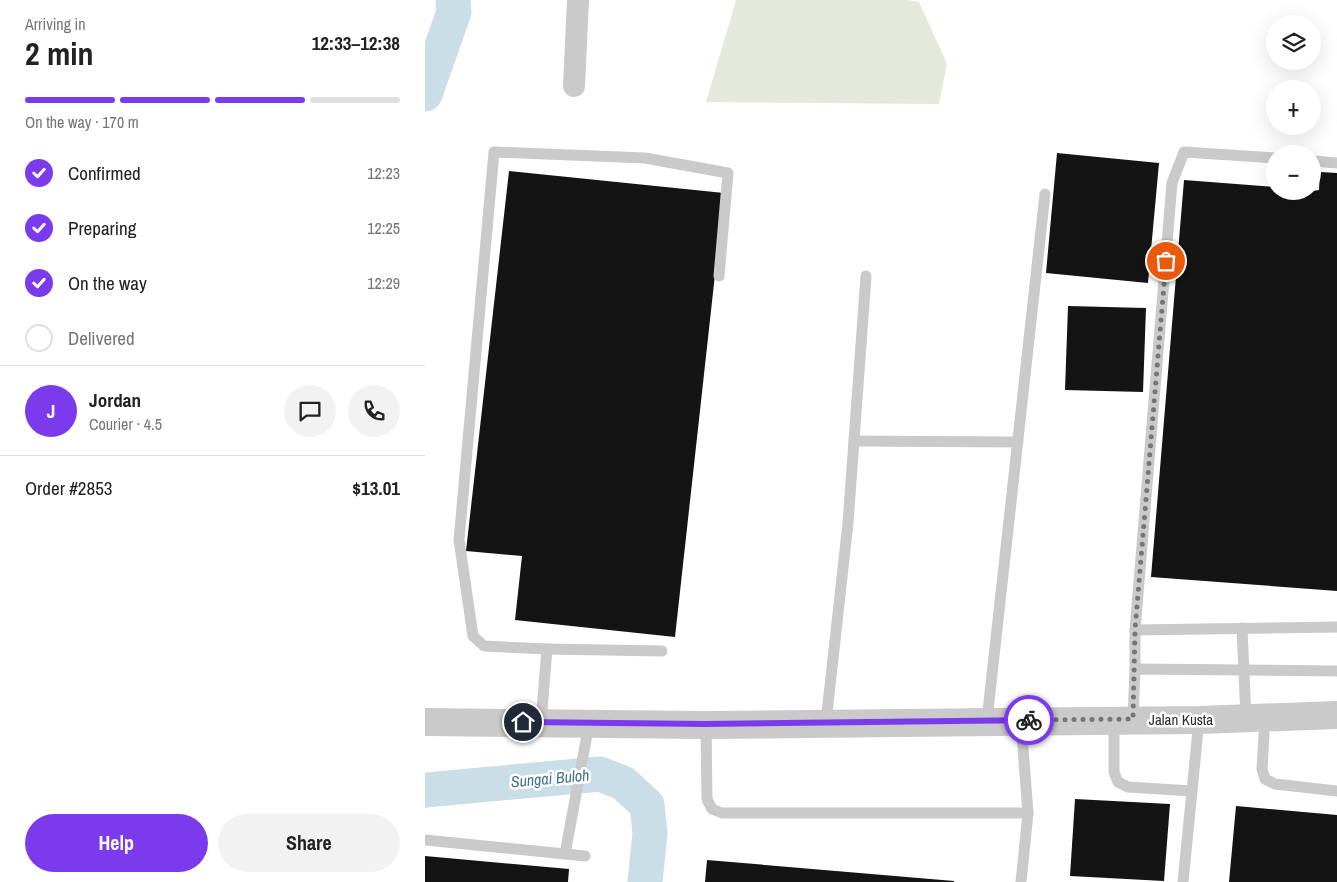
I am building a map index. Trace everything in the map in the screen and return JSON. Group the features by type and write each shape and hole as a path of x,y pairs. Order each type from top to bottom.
{"street":[{"path":"574,86 578,0"},
{"name":"Jalan Kusta","path":"427,722 705,724 987,720 1199,720 1337,715"}],"lane":[{"path":"662,651 484,646 473,636 459,540 494,152 645,158 728,173 719,276"},
{"path":"1192,791 1128,787 1118,782 1114,772 1135,669 1135,630 1172,183 1184,152 1266,157"},
{"path":"1321,162 1337,163"},
{"path":"987,720 1045,194"},
{"path":"826,722 848,523 866,276"},
{"path":"854,441 1018,442"},
{"path":"1135,630 1337,627"},
{"path":"1242,628 1245,669 1256,718 1262,769 1265,779 1275,784 1337,791"},
{"path":"541,722 547,649"},
{"path":"1135,669 1337,671"},
{"path":"1020,720 1028,813 1021,882"},
{"path":"1183,882 1199,720"},
{"path":"565,854 590,723"},
{"path":"705,724 707,799 712,809 722,813 1028,813"},
{"path":"425,840 585,856"}],"shaded area":[{"path":"736,0 908,0 919,2 947,64 939,104 706,102"}],"building":[{"path":"1057,153 1159,163 1148,283 1046,273"},
{"path":"509,171 724,193 675,637 515,620 522,556 466,551"},
{"path":"1321,172 1337,173 1337,591 1151,577 1184,180 1266,186 1266,200 1321,200"},
{"path":"1068,306 1146,308 1143,392 1065,390"},
{"path":"1075,799 1170,804 1164,881 1070,876"},
{"path":"1236,806 1337,815 1337,882 1229,882"},
{"path":"425,856 569,869 568,882 425,882"},
{"path":"707,860 954,881 954,882 705,882"}],"waterway":[{"name":"Sungai Buloh","path":"425,94 454,12 453,0"},
{"name":"Sungai Buloh","path":"425,790 600,774 623,783 647,805 650,833 645,882"}],"way so far":[{"path":"1029,720 1133,719 1135,630 1166,261"}],"route":[{"path":"523,722 705,724 1029,720"}]}
